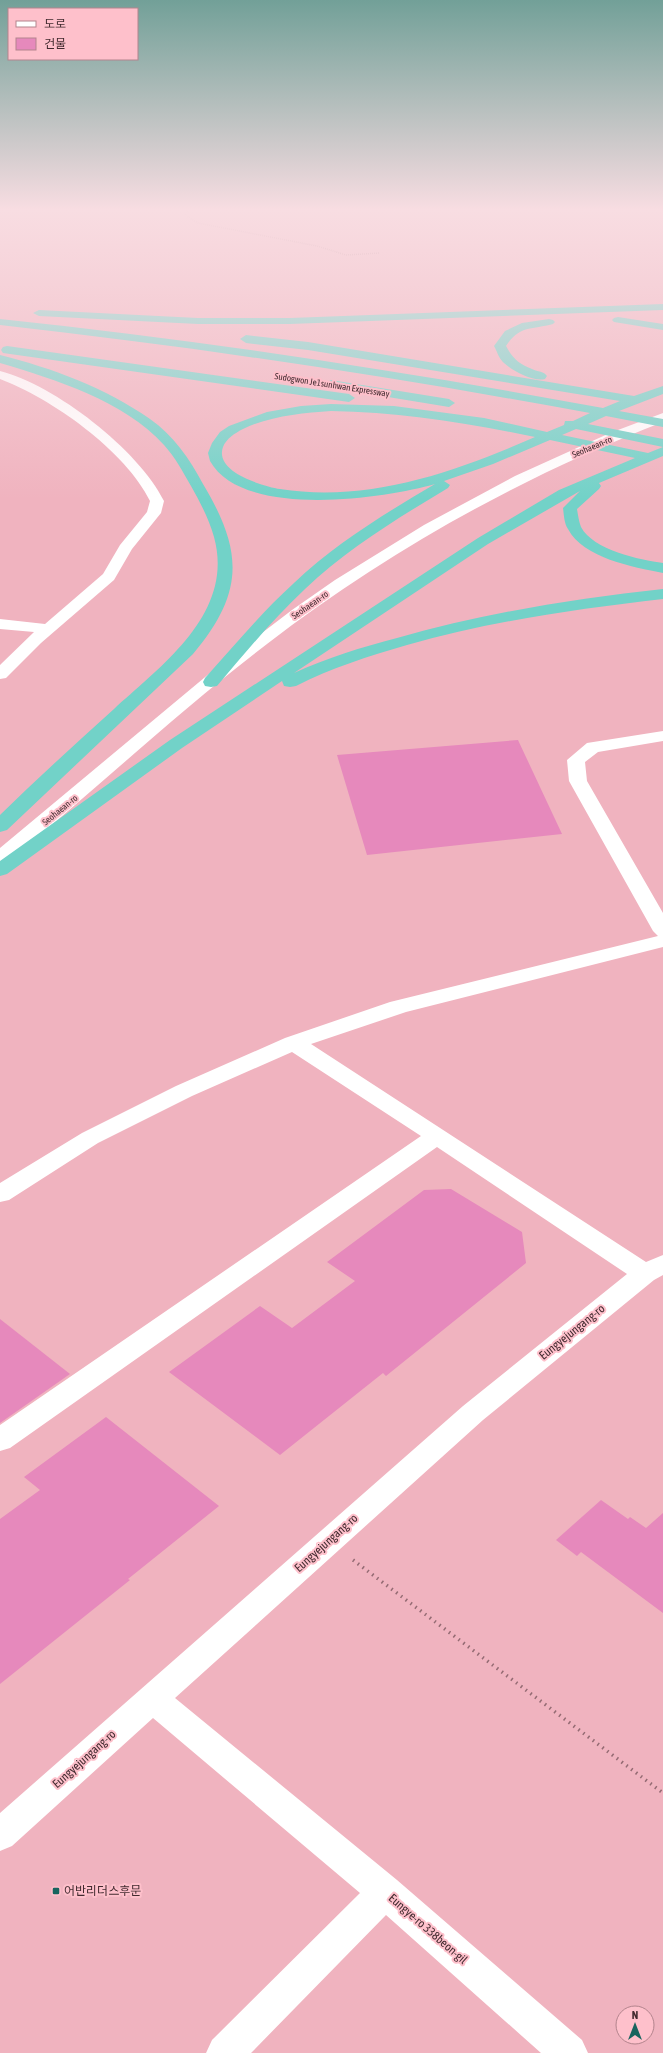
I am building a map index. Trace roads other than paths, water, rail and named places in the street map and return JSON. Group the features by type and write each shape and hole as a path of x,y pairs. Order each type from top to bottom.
{"highway":[{"path":"24,312 198,321 290,321 663,308"},
{"path":"3,311 201,333"},
{"path":"604,394 528,372 507,360 500,346 509,333 526,325 558,321 602,319 626,320 663,327"},
{"name":"Sudogwon Je1sunhwan Expressway","path":"0,322 174,343 335,366 574,406 663,423"},
{"path":"232,337 308,346 604,394 660,398"},
{"path":"3,344 113,352"},
{"path":"3,344 364,400 484,422 663,460"},
{"path":"0,360 29,367 90,392 124,408 164,436 186,465 202,493 225,545 225,572 219,600 203,630 173,665 50,776 0,826"},
{"name":"Sudogwon Je1sunhwan Expressway","path":"244,371 460,405"},
{"path":"484,422 369,409 320,409 286,412 258,418 237,427 225,435 217,444 214,456 220,468 252,487 311,496 379,492 434,481 466,471 585,419 660,398"},
{"path":"551,421 663,443"},
{"path":"0,870 176,744 483,541 564,493 617,469 663,451"},
{"path":"617,469 583,494 570,508 571,519 576,532 591,544 615,556 644,565 663,568"},
{"path":"210,682 262,623 300,585 376,525 466,471"},
{"path":"176,744 305,674 370,651 440,630 530,611 663,594"}],"street":[{"path":"0,375 45,395 72,412 97,433 142,476 157,501 154,513 125,548 109,577 48,629 0,674"},
{"name":"Seohaean-ro","path":"0,858 67,805 210,682 297,613 373,562 660,398"},
{"path":"0,624 48,629"},
{"path":"663,736 593,747 576,760 578,781 663,931"},
{"path":"0,1194 90,1138 184,1092 292,1043 398,1007 663,941"},
{"path":"292,1043 437,1136 654,1269"},
{"path":"0,1440 437,1136"},
{"name":"Eungyejungang-ro","path":"0,1835 328,1541 473,1414 654,1269"},
{"path":"152,1698 386,1892"},
{"name":"Eungye-ro 338beon-gil","path":"225,2053 386,1892 569,2053"}],"place":[{"name":"어반리더스후문","path":"56,1891"}]}
